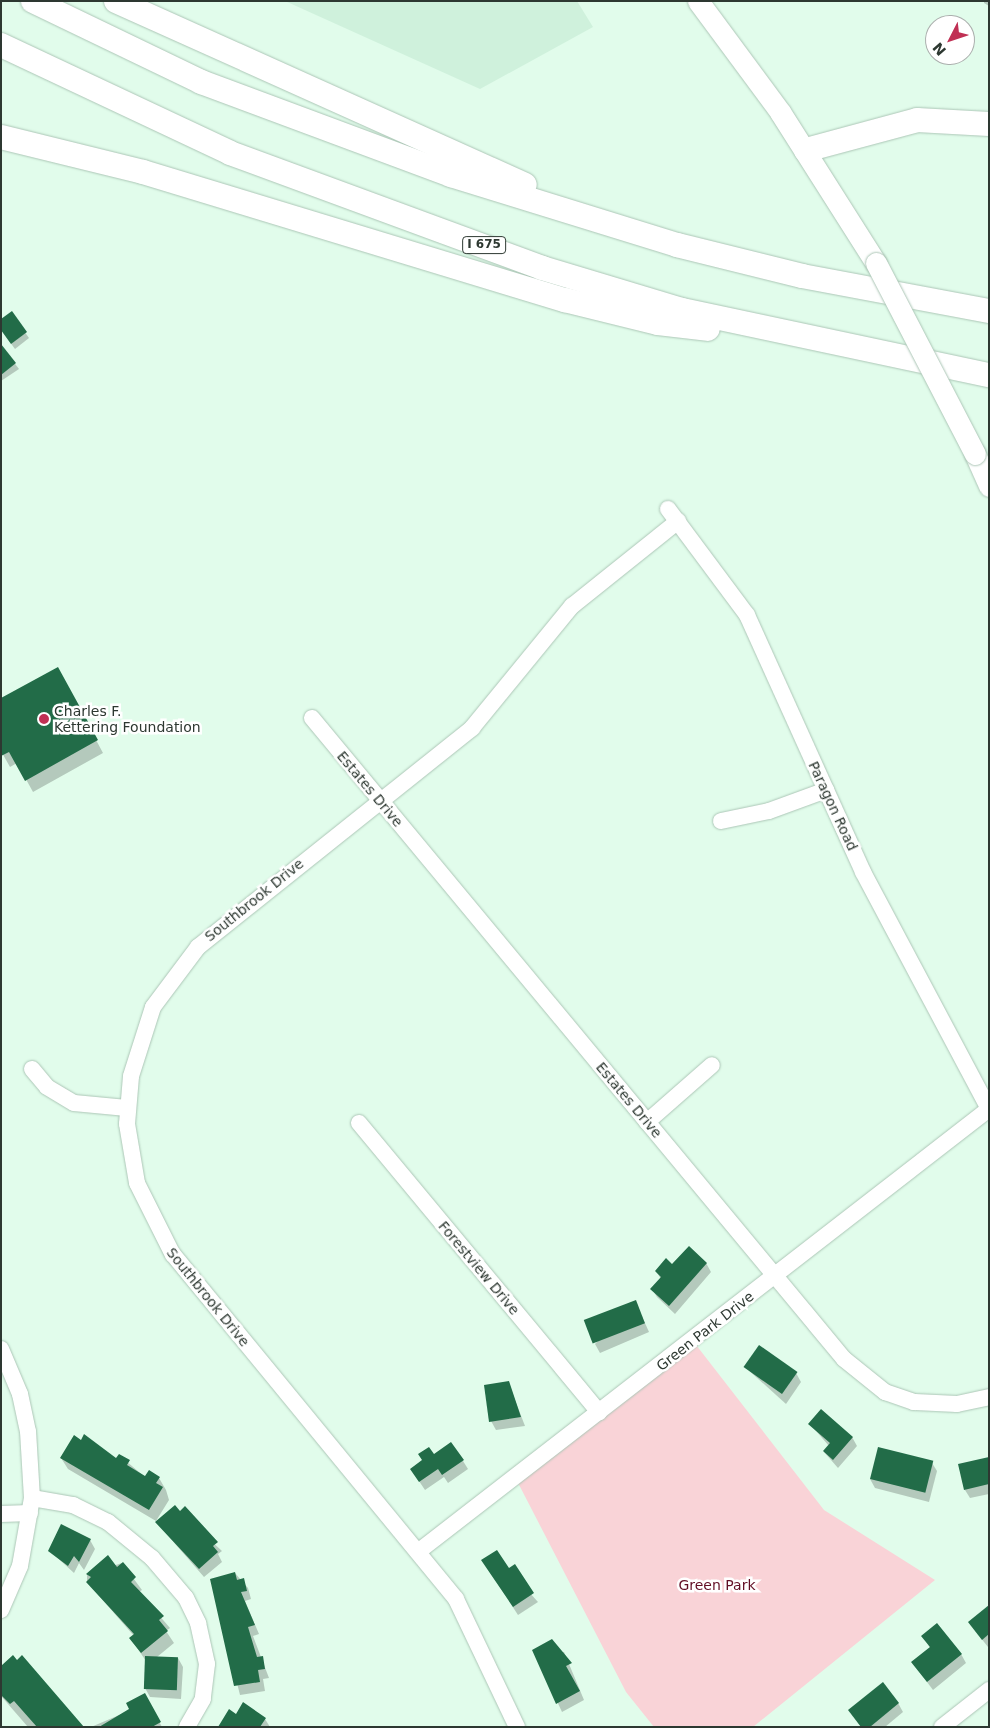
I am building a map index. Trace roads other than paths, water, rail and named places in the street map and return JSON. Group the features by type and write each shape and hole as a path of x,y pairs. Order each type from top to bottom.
{"highway":[{"path":"33,1 200,82 342,138 677,245 802,276 989,311"},
{"path":"116,1 606,221"},
{"name":"I 675","path":"1,45 230,153 542,268 682,310 835,344 989,375"},
{"path":"806,150 917,120 989,124"},
{"path":"1,137 144,172 584,305 658,323 835,344"}],"main road":[{"path":"698,1 806,150 876,263 975,454 989,486"}],"street":[{"name":"Southbrook Drive","path":"517,1727 461,1607 419,1551 173,1255 137,1183 127,1108 143,1029 180,966 240,911 378,800 472,728 572,606 673,515"},
{"name":"Paragon Road","path":"673,515 747,615 863,872 989,1109"},
{"name":"Estates Drive","path":"312,718 378,800 844,1359 885,1392 939,1405 989,1397"},
{"path":"721,821 769,811 826,790"},
{"path":"647,1122 712,1066"},
{"path":"32,1069 46,1087 74,1103 127,1108"},
{"name":"Green Park Drive","path":"419,1551 989,1109"},
{"name":"Forestview Drive","path":"359,1123 599,1412"},
{"path":"1,1349 12,1369 28,1431 31,1505 20,1566 1,1610"},
{"path":"1,1514 31,1505 72,1505 108,1522 152,1558 186,1598 198,1623 207,1664 203,1699 187,1727"},
{"path":"942,1727 989,1690"}],"place":[{"name":"Charles F. Kettering Foundation","path":"44,719"}],"park label":[{"name":"Green Park","path":"717,1585"}]}
